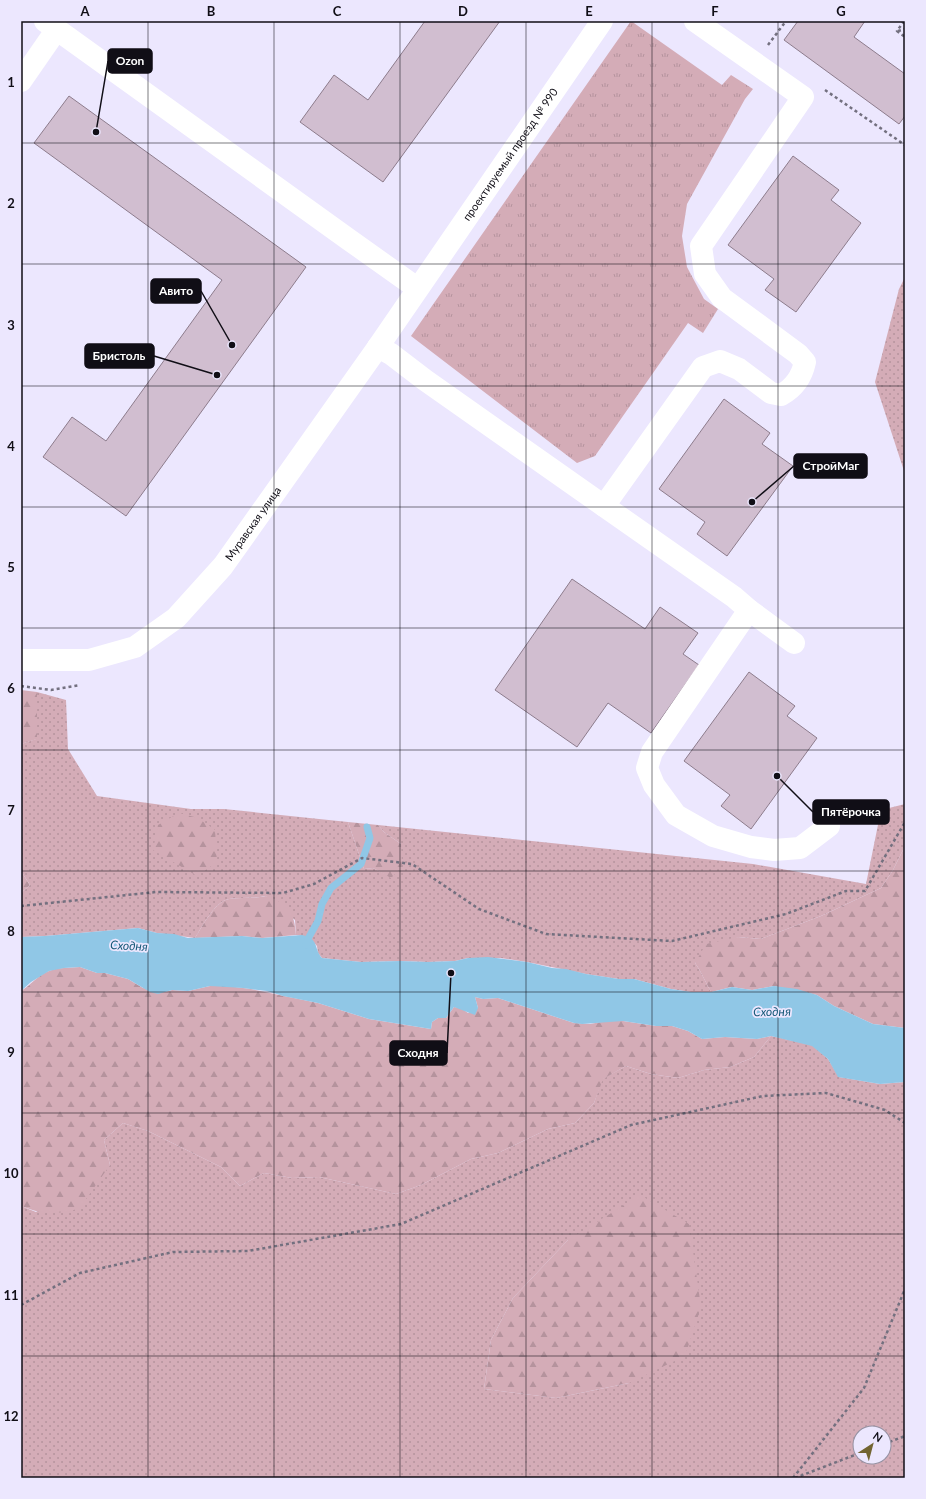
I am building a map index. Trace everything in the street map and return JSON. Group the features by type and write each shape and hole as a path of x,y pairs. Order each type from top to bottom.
{"street":[{"name":"проектируемый проезд № 990","path":"418,288 602,21"},
{"path":"604,506 703,367 720,361 739,369 771,393 781,395 790,391 802,373 805,362 798,354 722,298 705,274 701,246 804,96 694,21"},
{"path":"21,81 51,25 418,288"},
{"name":"Муравская улица","path":"21,660 89,660 135,647 176,618 223,566 418,288"},
{"path":"378,347 391,354 425,380 734,597 794,643"},
{"path":"749,610 652,752 647,768 654,785 676,815 713,836 752,847 774,850 800,848 829,826"}],"path":[{"path":"897,31 904,21"},
{"path":"897,31 905,30"},
{"path":"897,31 905,37"},
{"path":"21,906 156,892 283,893 314,884 362,858 412,864 480,909 546,934 672,941 786,914 846,891 866,891 905,822"},
{"path":"21,1305 80,1274 173,1252 248,1251 401,1224 631,1125 763,1096 826,1093 885,1110 905,1123"},
{"path":"794,1478 864,1388 905,1289"},
{"path":"892,1441 905,1436"},
{"path":"794,1478 852,1456"}],"green space":[{"path":"631,21 722,85 731,75 753,89 745,99 687,204 682,236 687,267 704,299 718,309 703,333 688,323 595,456 577,463 411,336"},
{"path":"905,277 905,474 875,382 899,289"},
{"path":"21,690 37,692 37,739 21,744"},
{"path":"37,692 66,700 68,749 97,796 191,809 224,809 348,822 364,869 373,868 391,877 401,844 384,832 378,825 753,864 866,884 881,810 905,804 905,846 893,870 881,888 821,916 761,939 738,937 695,963 711,992 691,992 671,989 634,979 619,979 586,974 501,958 468,958 455,961 428,962 361,962 322,958 318,953 317,946 309,937 296,935 295,920 266,896 234,898 224,901 219,904 209,915 195,938 157,933 138,928 21,937 21,893 30,885 21,871 21,744 36,739"},
{"path":"179,813 198,818 215,830 217,862 197,876 153,850 158,825"},
{"path":"348,822 378,825 384,832 401,844 402,867 391,878 373,868 364,869"},
{"path":"905,846 905,1028 873,1024 834,1006 817,995 774,986 752,990 732,987 711,992 695,963 706,944 738,937 761,939 821,916 881,888 893,870"},
{"path":"21,871 30,885 21,893"},
{"path":"266,896 280,902 289,910 294,920 296,935 262,938 242,936 195,938 209,915 219,904 224,901 234,898"},
{"path":"80,967 97,973 105,973 128,979 143,988 165,992 172,990 188,991 210,986 227,986 251,989 318,1003 369,1019 431,1029 432,1022 438,1018 446,1018 454,1007 461,1008 468,1013 478,1008 475,997 483,999 498,998 574,1023 590,1024 606,1021 623,1021 656,1026 672,1026 688,1031 702,1039 725,1037 757,1039 771,1036 754,1057 730,1067 704,1070 678,1078 651,1074 626,1066 603,1079 594,1103 575,1123 548,1129 498,1153 471,1159 421,1185 396,1194 319,1177 292,1178 264,1173 240,1186 221,1167 148,1131 123,1123 104,1140 110,1165 79,1209 56,1213 44,1213 21,1206 21,991 41,975 49,971 60,968"},
{"path":"771,1036 812,1045 828,1059 839,1077 880,1084 905,1082 905,1478 21,1478 21,1206 36,1212 110,1165 104,1140 123,1123 148,1131 221,1167 240,1186 264,1173 292,1178 319,1177 396,1194 421,1185 471,1159 498,1153 548,1129 575,1123 594,1103 602,1079 626,1066 651,1074 678,1078 704,1070 730,1067 754,1057","holes":["568,1240 629,1383 556,1398 484,1389 491,1340 513,1298"]},
{"path":"640,1195 689,1224 701,1307 685,1356 629,1383 556,1398 484,1389 491,1340 513,1298 568,1240"}],"water":[{"path":"138,928 188,938 242,936 262,938 302,935 314,941 322,958 361,962 455,961 468,958 488,957 527,962 552,968 566,969 586,974 619,979 634,979 671,989 691,992 711,992 732,987 752,990 774,986 797,989 817,995 834,1006 873,1024 905,1028 905,1082 880,1084 838,1077 828,1059 812,1046 771,1036 757,1039 725,1037 702,1039 688,1031 672,1026 656,1026 623,1021 582,1024 574,1023 498,998 483,999 475,997 478,1008 475,1015 454,1007 446,1018 438,1018 432,1022 431,1029 369,1019 318,1003 283,996 267,991 210,986 188,991 172,990 158,994 150,992 128,979 105,973 97,973 80,967 49,971 31,982 21,991 21,937"}],"building":[{"path":"425,21 500,21 383,182 300,122 334,75 368,100"},
{"path":"798,21 865,21 854,37 905,74 905,116 899,124 784,40"},
{"path":"69,96 306,267 126,516 43,457 72,417 106,441 222,280 34,143"},
{"path":"793,156 839,190 831,200 861,223 796,312 765,290 774,279 728,245"},
{"path":"724,399 770,433 762,444 793,466 727,556 697,534 705,522 659,489"},
{"path":"572,579 645,629 660,607 698,633 683,654 699,665 651,733 608,703 577,747 495,690"},
{"path":"749,672 795,706 787,716 817,738 751,829 721,806 730,795 684,761"}],"waterway":[{"path":"306,945 318,921 322,904 331,888 361,864 370,838 367,827"}],"place":[{"name":"Ozon","path":"96,132"},
{"name":"Авито","path":"232,345"},
{"name":"Бристоль","path":"217,375"},
{"name":"СтройМаг","path":"752,502"},
{"name":"Пятёрочка","path":"777,776"},
{"name":"Сходня","path":"451,973"}]}
